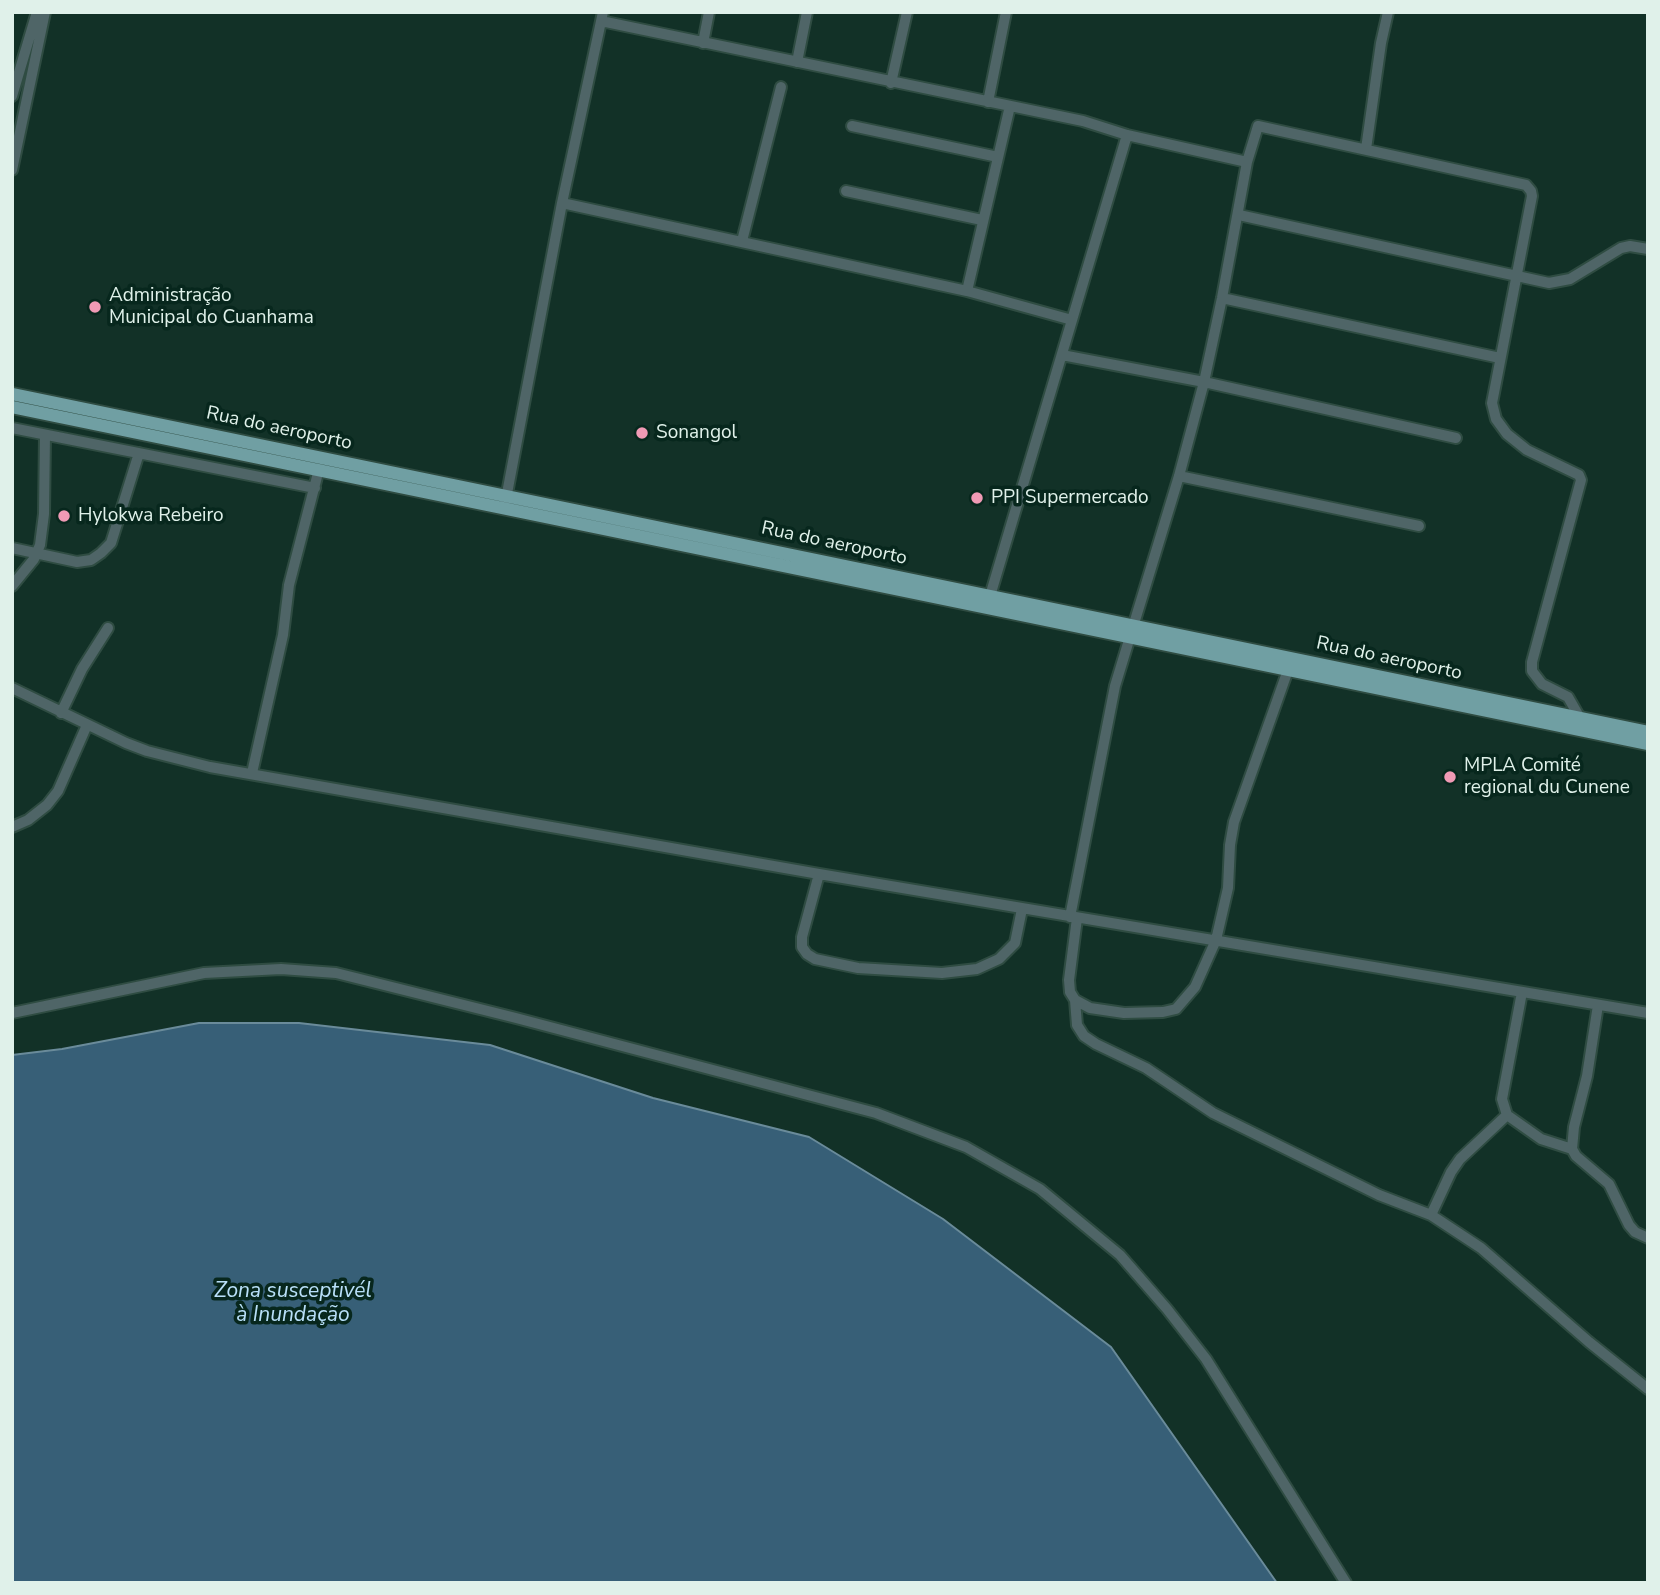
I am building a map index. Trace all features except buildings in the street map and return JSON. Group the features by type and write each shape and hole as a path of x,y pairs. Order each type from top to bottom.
{"main road":[{"name":"Rua do aeroporto","path":"12,394 505,502 1580,724 1648,744"},
{"name":"Rua do aeroporto","path":"12,407 319,470 505,502 990,596 1288,670 1580,724 1648,732"}],"street":[{"path":"13,89 37,12"},
{"path":"12,170 45,12"},
{"path":"703,43 709,12"},
{"path":"797,62 807,12"},
{"path":"891,83 907,12"},
{"path":"988,102 1006,12"},
{"path":"1366,149 1388,12"},
{"path":"505,502 562,203 602,17 703,43 1083,121 1128,135 1247,162"},
{"path":"742,241 782,87"},
{"path":"967,291 1010,106"},
{"path":"852,126 998,157"},
{"path":"1580,724 1568,697 1542,684 1532,670 1581,480 1580,475 1527,450 1507,434 1496,419 1492,403 1532,196 1526,186 1258,126 1247,162 1204,382 1179,476 1112,699 1074,918 1069,980 1070,992 1075,1000 1077,1025 1084,1036 1096,1044 1146,1068 1213,1113 1378,1195 1431,1215 1481,1248 1589,1342 1648,1388"},
{"path":"990,596 1128,135"},
{"path":"846,191 982,220"},
{"path":"562,203 967,291 1072,320"},
{"path":"1238,215 1549,283 1570,279 1621,248 1630,246 1648,249"},
{"path":"1222,298 1500,358"},
{"path":"1062,355 1204,382 1456,438"},
{"path":"12,428 315,488"},
{"path":"12,586 37,554 44,514 45,435"},
{"path":"12,548 77,562 102,553 111,543 139,453"},
{"path":"251,773 283,635 289,585 319,470"},
{"path":"1179,476 1419,526"},
{"path":"61,713 82,669 108,628"},
{"path":"1075,1000 1090,1008 1124,1013 1163,1012 1176,1009 1195,987 1216,940 1228,888 1234,822 1288,670"},
{"path":"12,688 147,751 210,767 1074,918 1648,1013"},
{"path":"12,827 28,820 47,805 58,791 87,725"},
{"path":"819,874 802,937 802,947 815,959 858,968 942,974 977,969 999,959 1015,943 1022,909"},
{"path":"12,1013 204,973 281,969 336,974 876,1113 966,1147 1040,1189 1120,1255 1160,1300 1206,1359 1346,1583"},
{"path":"1522,992 1502,1099 1507,1115 1541,1139 1572,1149"},
{"path":"1598,1005 1572,1149 1576,1156 1609,1184 1635,1232 1648,1238"},
{"path":"1431,1215 1460,1159 1507,1115"}],"water":[{"name":"Zona susceptivél à Inundação","path":"199,1023 299,1023 490,1045 653,1098 809,1137 943,1219 1111,1347 1277,1583 12,1583 12,1055 62,1049"}],"place":[{"name":"Administração Municipal do Cuanhama","path":"95,307"},
{"name":"Sonangol","path":"642,433"},
{"name":"PPI Supermercado","path":"977,498"},
{"name":"Hylokwa Rebeiro","path":"64,516"},
{"name":"MPLA Comité regional du Cunene","path":"1450,777"}]}
